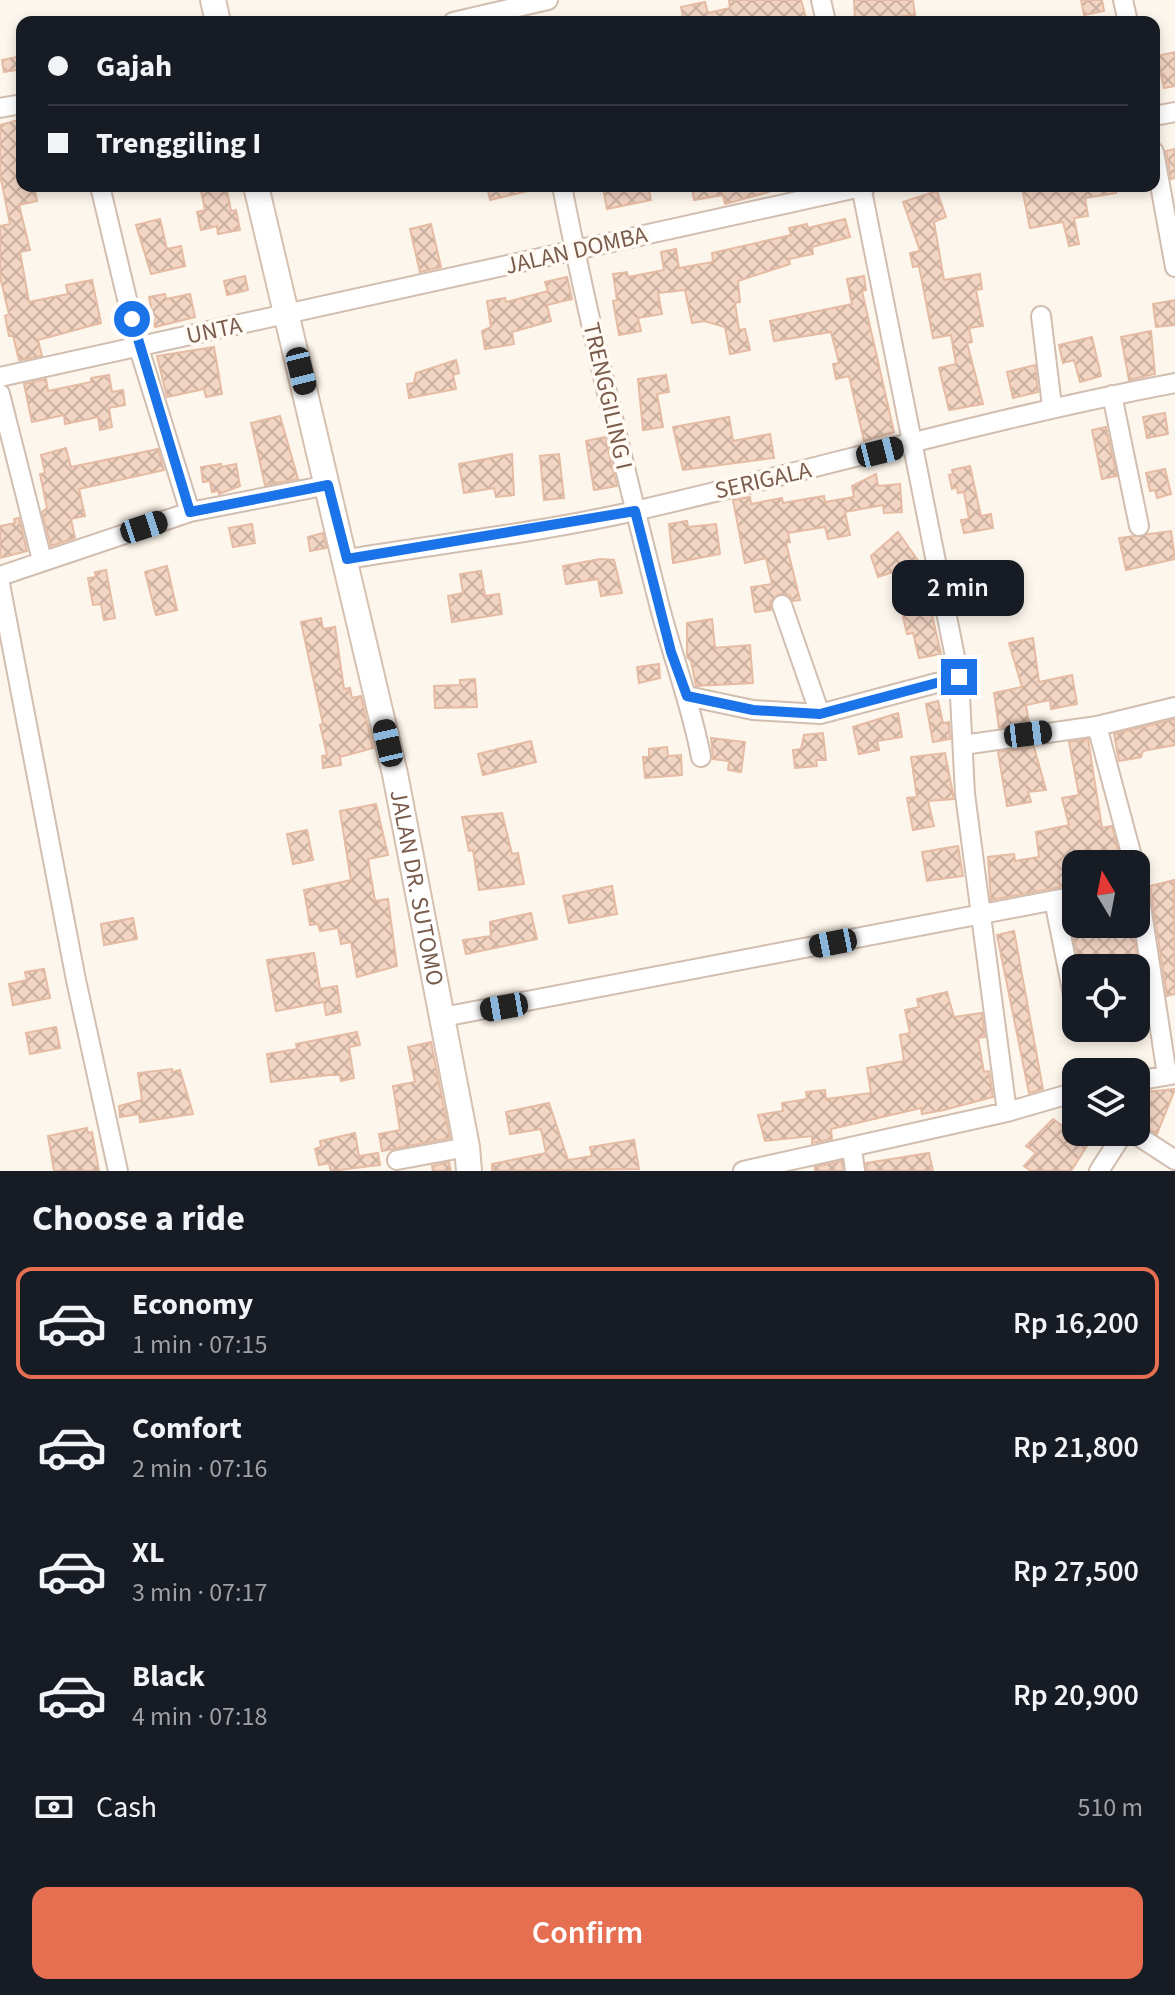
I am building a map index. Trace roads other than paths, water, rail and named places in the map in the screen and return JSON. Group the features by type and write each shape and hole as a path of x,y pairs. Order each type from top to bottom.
{"street":[{"path":"487,16 527,9 548,0"},
{"path":"1160,185 1175,267"},
{"path":"101,192 138,345 190,512"},
{"name":"JALAN DR. SUTOMO","path":"257,192 347,559 395,774 468,1159"},
{"name":"TRENGGILING I","path":"563,192 635,511 701,757"},
{"name":"JALAN DOMBA","path":"287,315 836,192"},
{"path":"864,192 911,445 959,677 965,794 1007,1112"},
{"name":"UNTA","path":"0,377 287,315"},
{"path":"1041,316 1052,406"},
{"name":"SERIGALA","path":"347,559 635,511 911,445 1052,406 1175,383"},
{"path":"0,394 42,560"},
{"path":"1112,395 1139,526"},
{"path":"0,576 190,512 328,485"},
{"path":"0,584 76,980 118,1171"},
{"path":"782,605 820,714"},
{"path":"687,696 753,710 820,714 959,677"},
{"path":"963,745 1097,726 1175,707"},
{"path":"1097,726 1130,850"},
{"path":"443,1017 656,979 981,912 1062,899"},
{"path":"1054,900 1065,954"},
{"path":"1150,1000 1171,1074 1150,1078"},
{"path":"743,1171 1007,1112 1062,1096"},
{"path":"1150,1144 1175,1160"},
{"path":"1099,1171 1115,1146"},
{"path":"852,1148 855,1171"},
{"path":"397,1160 468,1159"}]}
